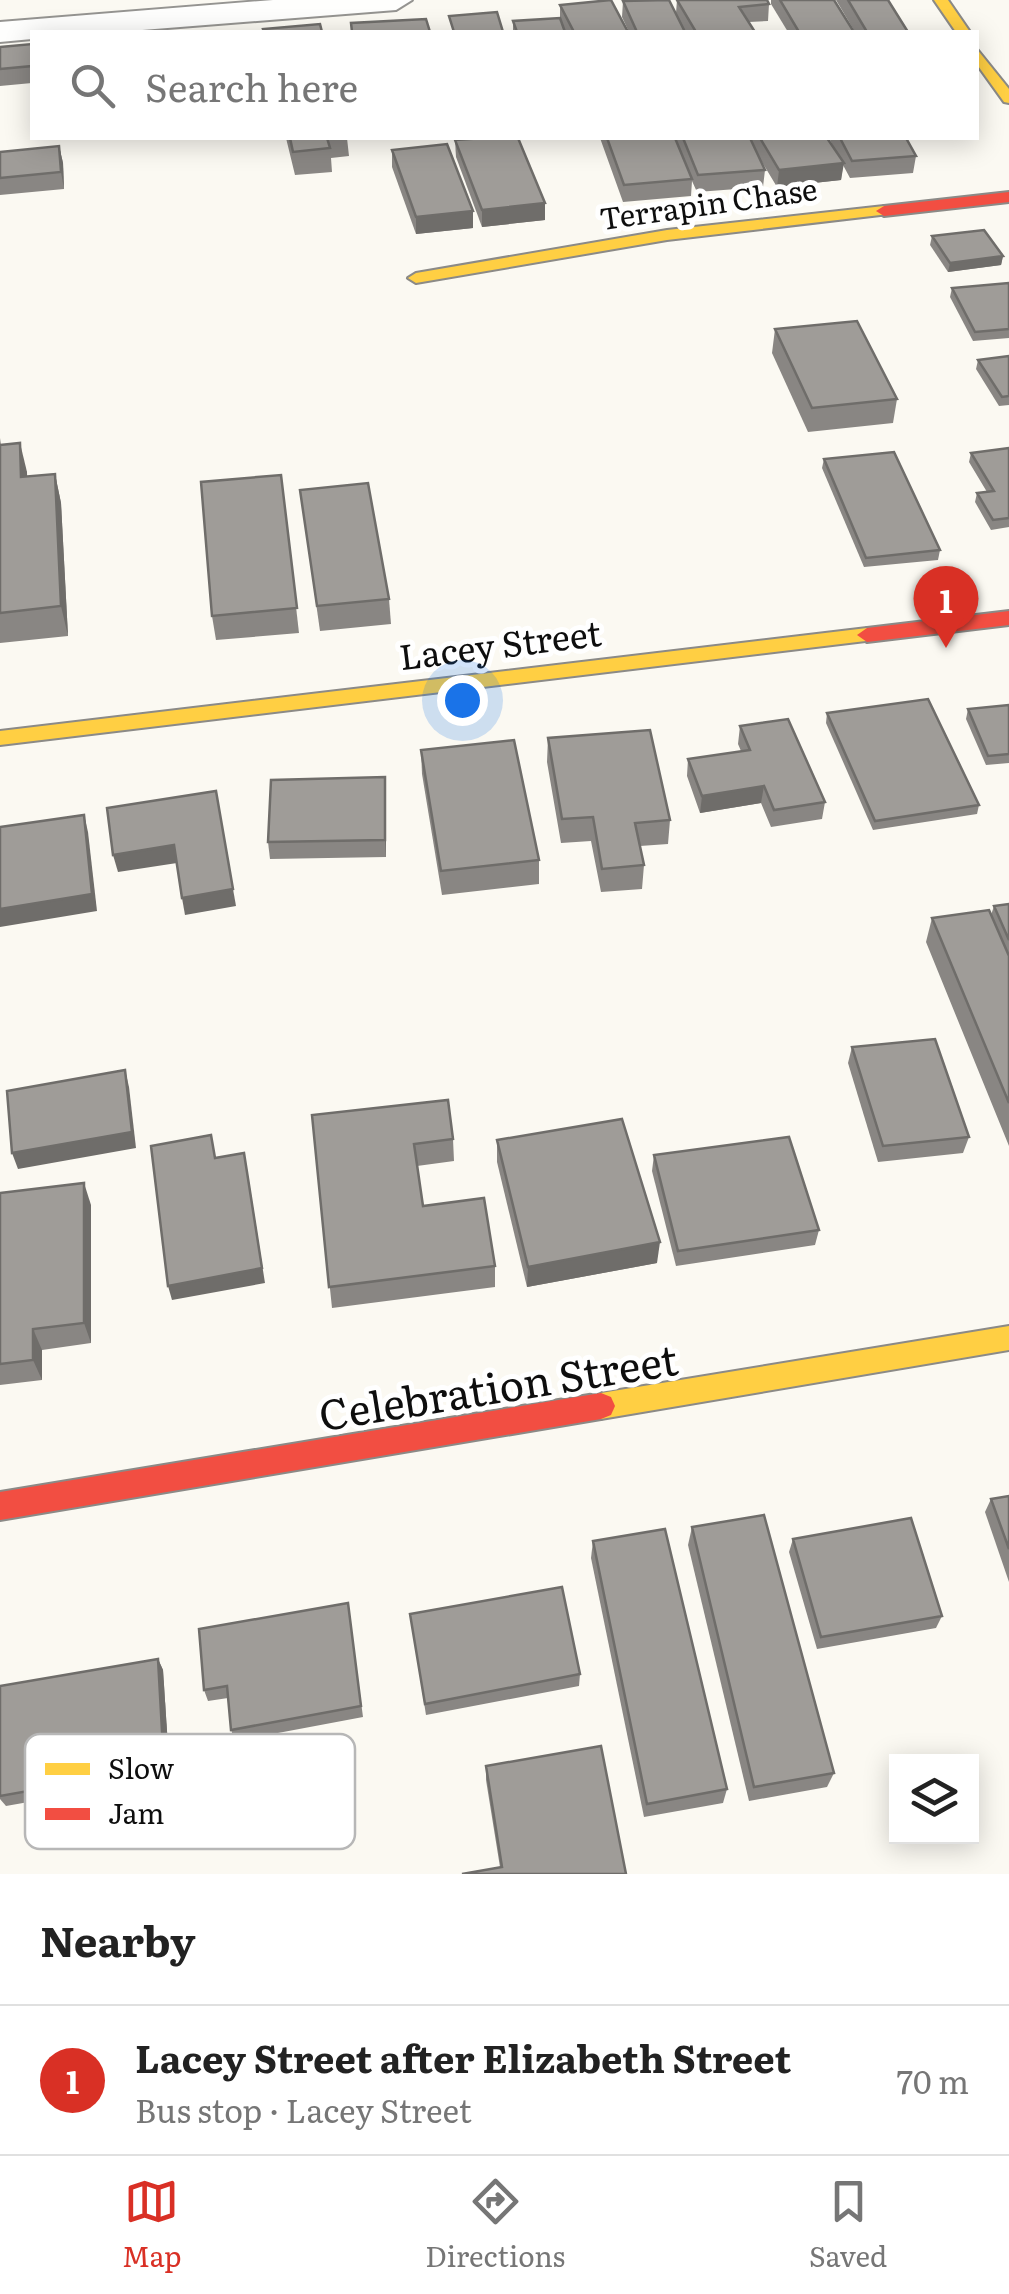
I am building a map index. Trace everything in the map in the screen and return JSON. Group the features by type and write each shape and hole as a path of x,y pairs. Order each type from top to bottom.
{"street":[{"path":"0,32 396,0"},
{"path":"941,0 962,30"},
{"path":"979,56 1009,99"},
{"name":"Terrapin Chase","path":"416,278 666,235 1009,197"},
{"name":"Lacey Street","path":"0,738 1009,618"},
{"name":"Celebration Street","path":"0,1506 1009,1338"}],"building":[{"path":"611,0 627,30 573,30 560,5"},
{"path":"669,0 684,30 636,30 623,1"},
{"path":"677,0 767,0 769,4 739,7 754,30 695,30"},
{"path":"780,0 834,0 853,30 798,30"},
{"path":"848,0 888,0 907,30 866,30"},
{"path":"497,12 502,30 453,30 449,16"},
{"path":"560,18 564,30 516,30 513,21"},
{"path":"426,19 429,30 352,30 351,23"},
{"path":"320,24 322,30 263,30"},
{"path":"30,44 30,66 0,69 0,47"},
{"path":"290,140 328,140 330,148 293,152"},
{"path":"455,140 519,140 545,203 482,210"},
{"path":"608,140 676,140 692,179 624,185"},
{"path":"684,140 751,140 765,170 698,175"},
{"path":"761,140 828,140 844,163 779,170"},
{"path":"841,140 907,140 916,156 852,161"},
{"path":"447,144 473,211 416,217 392,150"},
{"path":"59,146 61,172 0,178 0,152"},
{"path":"984,230 1003,256 950,263 932,236"},
{"path":"1009,283 1009,329 975,332 952,288"},
{"path":"857,321 897,399 812,408 775,329"},
{"path":"1009,356 1009,396 1002,397 978,360"},
{"path":"20,443 21,477 55,474 61,606 0,613 0,445"},
{"path":"1009,448 1009,518 993,520 977,493 994,491 971,453"},
{"path":"894,452 940,550 866,558 824,459"},
{"path":"281,475 297,608 212,616 201,482"},
{"path":"368,483 389,599 317,606 300,490"},
{"path":"928,699 979,805 875,821 827,713"},
{"path":"1009,705 1009,754 988,756 968,709"},
{"path":"788,719 825,802 774,810 764,786 702,796 688,759 750,750 740,726"},
{"path":"650,730 670,820 635,823 644,865 602,869 593,817 562,819 548,738"},
{"path":"514,740 539,860 441,871 421,750"},
{"path":"385,777 385,840 268,842 271,780"},
{"path":"216,791 233,889 182,898 174,845 113,855 107,808"},
{"path":"84,815 92,894 0,909 0,827"},
{"path":"1009,904 1009,940 994,906"},
{"path":"989,910 1009,956 1009,1103 932,918"},
{"path":"935,1039 969,1137 883,1146 852,1047"},
{"path":"125,1070 132,1132 12,1153 7,1091"},
{"path":"448,1100 453,1139 414,1144 423,1206 484,1198 495,1266 329,1287 312,1115"},
{"path":"622,1119 660,1242 528,1267 497,1140"},
{"path":"211,1135 215,1158 244,1153 262,1268 168,1286 151,1146"},
{"path":"789,1137 819,1230 678,1251 654,1155"},
{"path":"84,1183 84,1323 33,1329 33,1360 0,1364 0,1193"},
{"path":"1009,1496 1009,1549 991,1499"},
{"path":"764,1515 834,1773 754,1787 692,1527"},
{"path":"911,1518 942,1616 821,1637 793,1539"},
{"path":"665,1529 727,1789 647,1804 593,1541"},
{"path":"562,1587 580,1674 425,1704 410,1614"},
{"path":"348,1603 361,1706 231,1730 227,1686 204,1690 199,1629"},
{"path":"158,1659 162,1734 25,1734 25,1792 0,1796 0,1686"},
{"path":"601,1746 626,1874 462,1874 502,1867 486,1766"}],"traffic: slow":[{"path":"941,0 962,30"},
{"path":"979,56 1009,99"},
{"path":"416,278 667,235 884,211"},
{"path":"0,738 867,635"},
{"path":"601,1406 1009,1338"}],"traffic: jam":[{"path":"884,211 1009,197"},
{"path":"867,635 1009,618"},
{"path":"0,1506 601,1406"}],"place":[{"name":"Lacey Street after Elizabeth Street","path":"946,648"}]}
